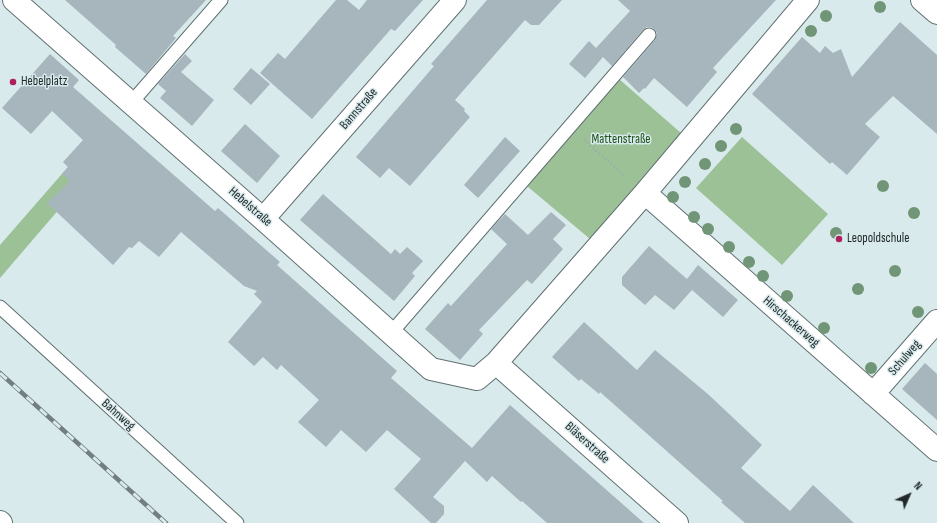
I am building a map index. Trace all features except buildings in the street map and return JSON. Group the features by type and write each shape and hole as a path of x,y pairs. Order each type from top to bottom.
{"street":[{"name":"Hebelstraße","path":"14,0 431,369 477,379 496,363"},
{"name":"Bannstraße","path":"263,219 455,0"},
{"path":"496,363 645,193 808,0"},
{"path":"922,0 937,13"},
{"name":"Hirschackerweg","path":"645,193 937,450"},
{"name":"Schulweg","path":"873,394 937,321"},
{"name":"Bläserstraße","path":"496,363 677,523"}],"lane":[{"path":"131,103 220,0"},
{"path":"391,333 649,35"},
{"name":"Bahnweg","path":"0,307 237,523"}],"path":[{"path":"569,127 645,193"}],"green space":[{"name":"Mattenstraße","path":"619,79 681,133 590,239 527,186"},
{"path":"742,137 828,214 782,265 696,188"},
{"path":"88,144 103,158 0,278 0,245"}],"railway":[{"path":"0,373 166,523"}],"place":[{"name":"Hebelplatz","path":"13,82"},
{"name":"Leopoldschule","path":"839,239"}]}
